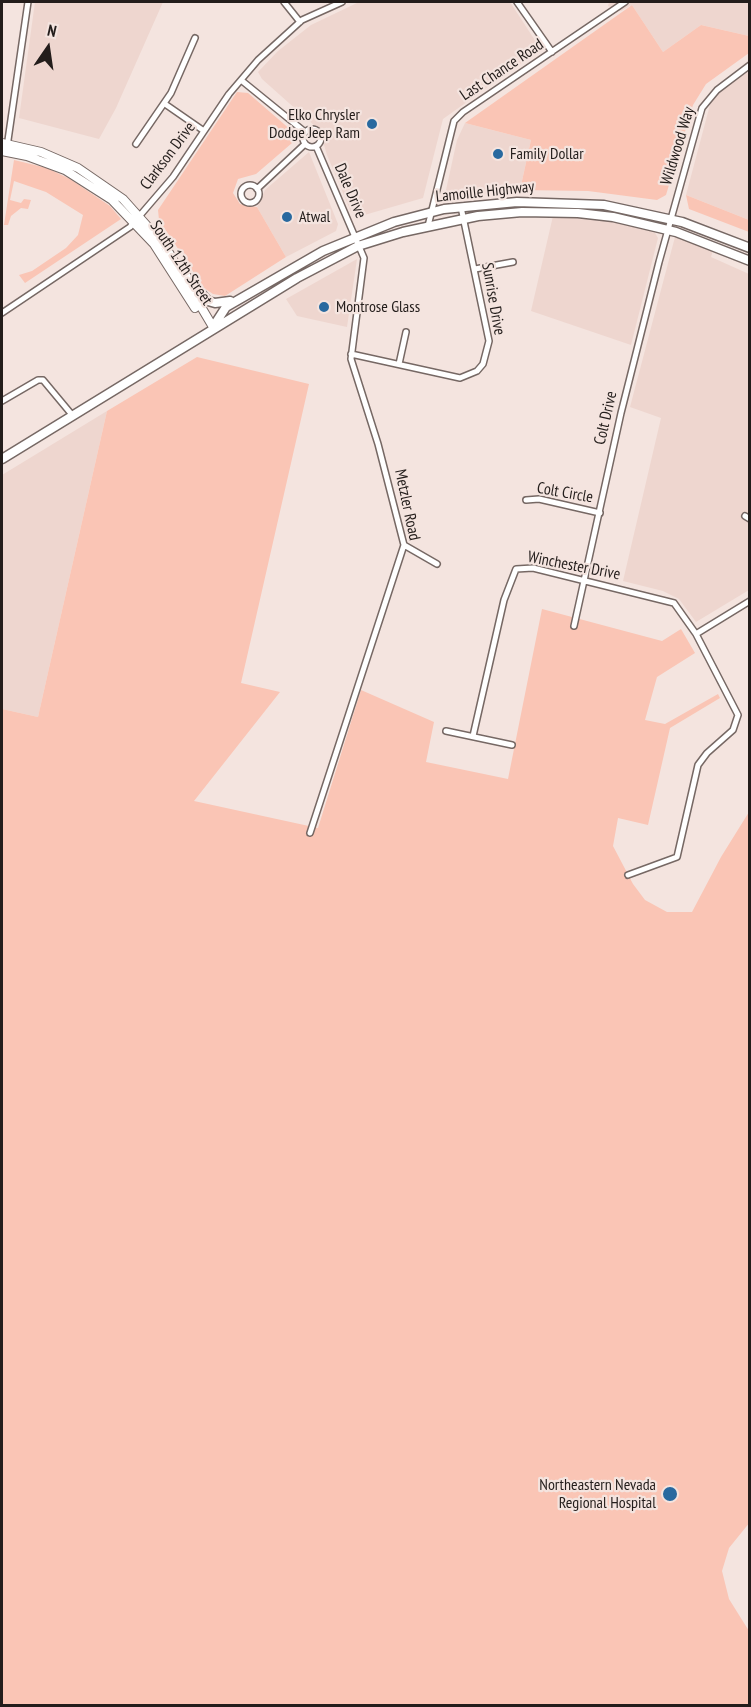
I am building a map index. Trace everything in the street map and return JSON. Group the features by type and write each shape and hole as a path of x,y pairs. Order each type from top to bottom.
{"main road":[{"name":"South 12th Street","path":"4,147 80,178 138,218 165,246 211,328"},
{"name":"Lamoille Highway","path":"211,328 226,307 296,266 355,237 394,222 461,207 517,202 579,202 623,208 671,219 750,248"},
{"name":"Lamoille Highway","path":"2,459 211,328 297,278 358,246 428,226 464,218 522,212 613,217 704,241 750,261"},
{"name":"South 12th Street","path":"138,218 211,328"},
{"path":"176,264 201,296 214,303 234,300 266,284"}],"street":[{"path":"4,147 28,2"},
{"path":"284,2 300,22"},
{"name":"Clarkson Drive","path":"2,313 117,238 138,218 173,177 241,80 273,43 300,22 342,2"},
{"path":"517,2 552,52"},
{"name":"Last Chance Road","path":"428,226 454,121 463,112 625,2"},
{"path":"136,144 165,104 184,68 195,38"},
{"name":"Wildwood Way","path":"671,219 702,108 717,90 750,65"},
{"name":"Dale Drive","path":"241,80 304,132 313,129 318,132 321,140 316,146 358,246"},
{"path":"165,104 204,131"},
{"path":"304,132 302,140 305,144"},
{"path":"305,144 316,146"},
{"path":"257,189 305,144"},
{"name":"Sunrise Drive","path":"351,354 460,378 477,371 483,364 489,341 461,207"},
{"name":"Colt Drive","path":"574,626 621,413 671,219"},
{"name":"Metzler Road","path":"310,833 405,545 378,444 355,376 351,354 364,263 358,246"},
{"path":"475,269 513,261"},
{"path":"399,364 406,332"},
{"path":"2,401 38,380 43,380 73,416"},
{"name":"Colt Circle","path":"526,500 539,499 600,513"},
{"path":"405,545 437,564"},
{"name":"Winchester Drive","path":"473,736 504,600 512,574 522,567 585,580 674,603 696,634 738,715 733,730 706,753 698,766 677,857 628,875"},
{"path":"696,634 750,601"},
{"path":"446,731 512,745"}],"shaded area":[{"path":"35,2 163,2 116,108 99,139 19,118"},
{"path":"359,2 510,2 540,48 443,119 423,198 361,216 351,212 327,155 324,145 326,136 262,79 258,72 278,51 311,25"},
{"path":"609,2 749,2 749,36 701,25 663,52 632,5 621,11 608,6"},
{"path":"632,5 663,52 701,25 749,36 749,53 706,84 693,105 666,195 657,200 588,191 520,190 531,140 465,123"},
{"path":"749,71 749,220 686,195 711,101 724,88"},
{"path":"237,92 248,93 299,137 256,174 238,179 233,193 240,204 257,207 286,257 225,296 213,294 204,288 159,220 158,210"},
{"path":"465,123 531,140 520,190 453,198 448,194 446,190 457,140"},
{"path":"309,152 338,224 336,231 286,257 257,207 265,190"},
{"path":"14,160 47,168 70,179 110,206 121,219 25,283 19,275 32,271 66,248 78,235 83,215 46,192 14,181 10,200 21,203 24,199 31,200 28,209 21,208 11,216 8,225 4,225"},
{"path":"686,195 749,220 749,232 689,209"},
{"path":"553,216 601,219 655,233 658,238 631,345 531,311"},
{"path":"675,237 713,250 711,257 749,274 749,590 696,622 679,599 663,591 623,581 661,418 630,407"},
{"path":"357,259 347,327 297,316 286,299"},
{"path":"197,357 309,384 241,683 280,692 194,801 318,828 361,690 434,722 426,762 508,779 542,609 662,641 681,629 695,653 657,677 645,720 665,724 718,694 720,698 670,728 648,825 618,818 613,846 633,884 645,900 667,912 692,912 721,857 749,812 750,1522 729,1548 722,1571 729,1599 749,1631 749,1705 2,1706 2,709 38,717 107,411"},
{"path":"107,411 38,717 2,709 2,475"}],"place":[{"name":"Elko Chrysler Dodge Jeep Ram","path":"372,124"},
{"name":"Family Dollar","path":"498,154"},
{"name":"Atwal","path":"287,217"},
{"name":"Montrose Glass","path":"324,307"},
{"name":"Northeastern Nevada Regional Hospital","path":"670,1494"}]}
